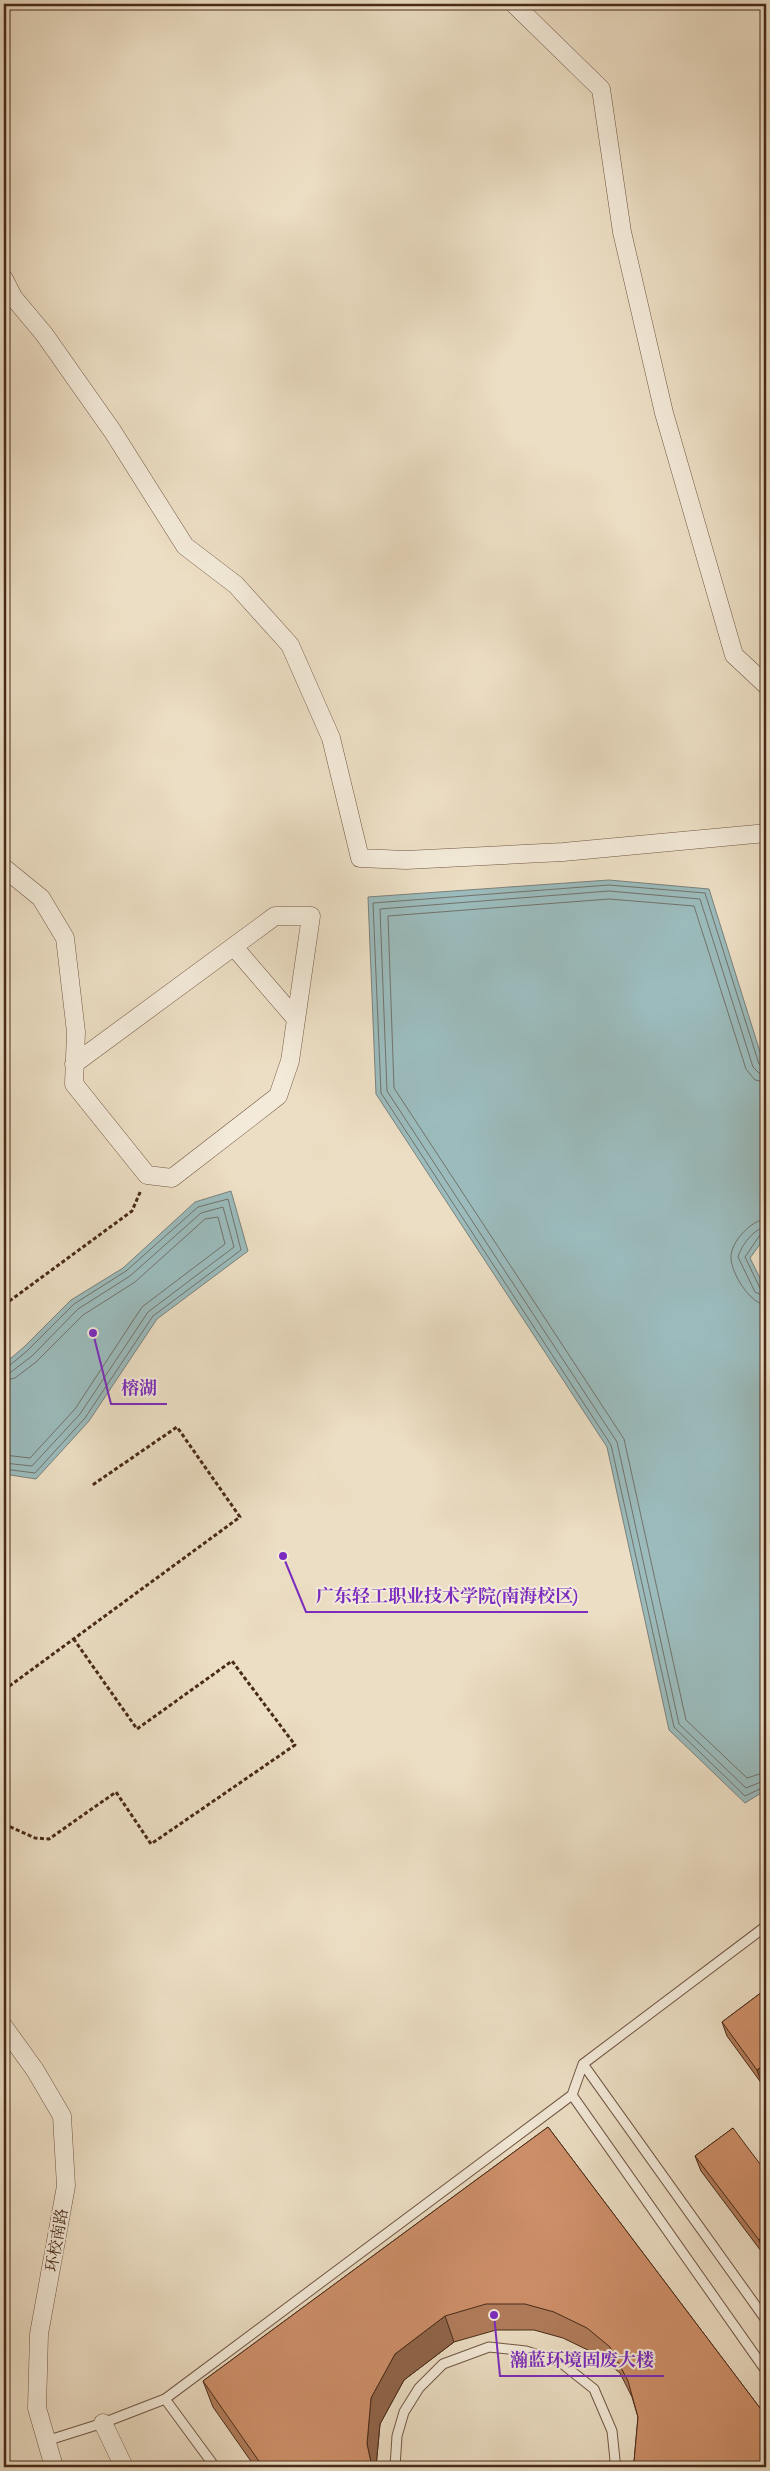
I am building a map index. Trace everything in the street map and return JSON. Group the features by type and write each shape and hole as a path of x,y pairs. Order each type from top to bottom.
{"street":[{"path":"514,4 601,89 622,232 664,413 734,655 766,685"},
{"path":"4,279 13,297 44,334 112,432 184,546 236,585 290,645 331,738 360,858 406,860 563,852 766,833"},
{"path":"4,868 41,898 65,938 76,1032 74,1064 74,1084 147,1175 172,1178 278,1096 290,1060 310,916 275,916 74,1064"},
{"path":"234,947 296,1019"},
{"name":"环校南路","path":"4,2027 35,2070 62,2116 66,2186 38,2334 37,2408 54,2467"},
{"path":"103,2424 124,2467"}],"lane":[{"path":"46,2441 103,2424 165,2399 572,2095 583,2064 766,1926"},
{"path":"583,2064 766,2320"},
{"path":"572,2095 766,2371"},
{"path":"360,2253 366,2261"},
{"path":"395,2467 397,2436 404,2412 419,2388 443,2364 489,2346 526,2351 560,2362 594,2389 612,2431 615,2460 613,2467"},
{"path":"437,2356 443,2364"},
{"path":"165,2399 215,2467"}],"path":[{"path":"4,1305 132,1211 147,1175"},
{"path":"4,1690 240,1517 177,1427 91,1486"},
{"path":"4,1824 35,1838 49,1840 116,1792 151,1844 295,1744 232,1661 137,1728 73,1638"}],"water":[{"path":"609,880 709,889 766,1071 766,1236 750,1258 766,1290 766,1790 745,1803 669,1730 607,1447 376,1094 368,897"},
{"path":"231,1191 248,1251 157,1319 89,1421 36,1479 4,1474 4,1364 24,1347 71,1300 123,1268 195,1202"}],"building":[{"path":"766,1989 766,2063 757,2070 722,2022"},
{"path":"548,2127 766,2416 766,2467 630,2467 634,2462 638,2417 628,2381 610,2347 587,2328 554,2312 525,2304 486,2304 445,2316 395,2354 371,2398 367,2444 372,2467 263,2467 203,2381"},
{"path":"733,2128 766,2172 766,2234 759,2240 695,2156"}],"place":[{"name":"榕湖","path":"93,1333"},
{"name":"广东轻工职业技术学院(南海校区)","path":"283,1556"},
{"name":"瀚蓝环境固废大楼","path":"494,2315"}]}
